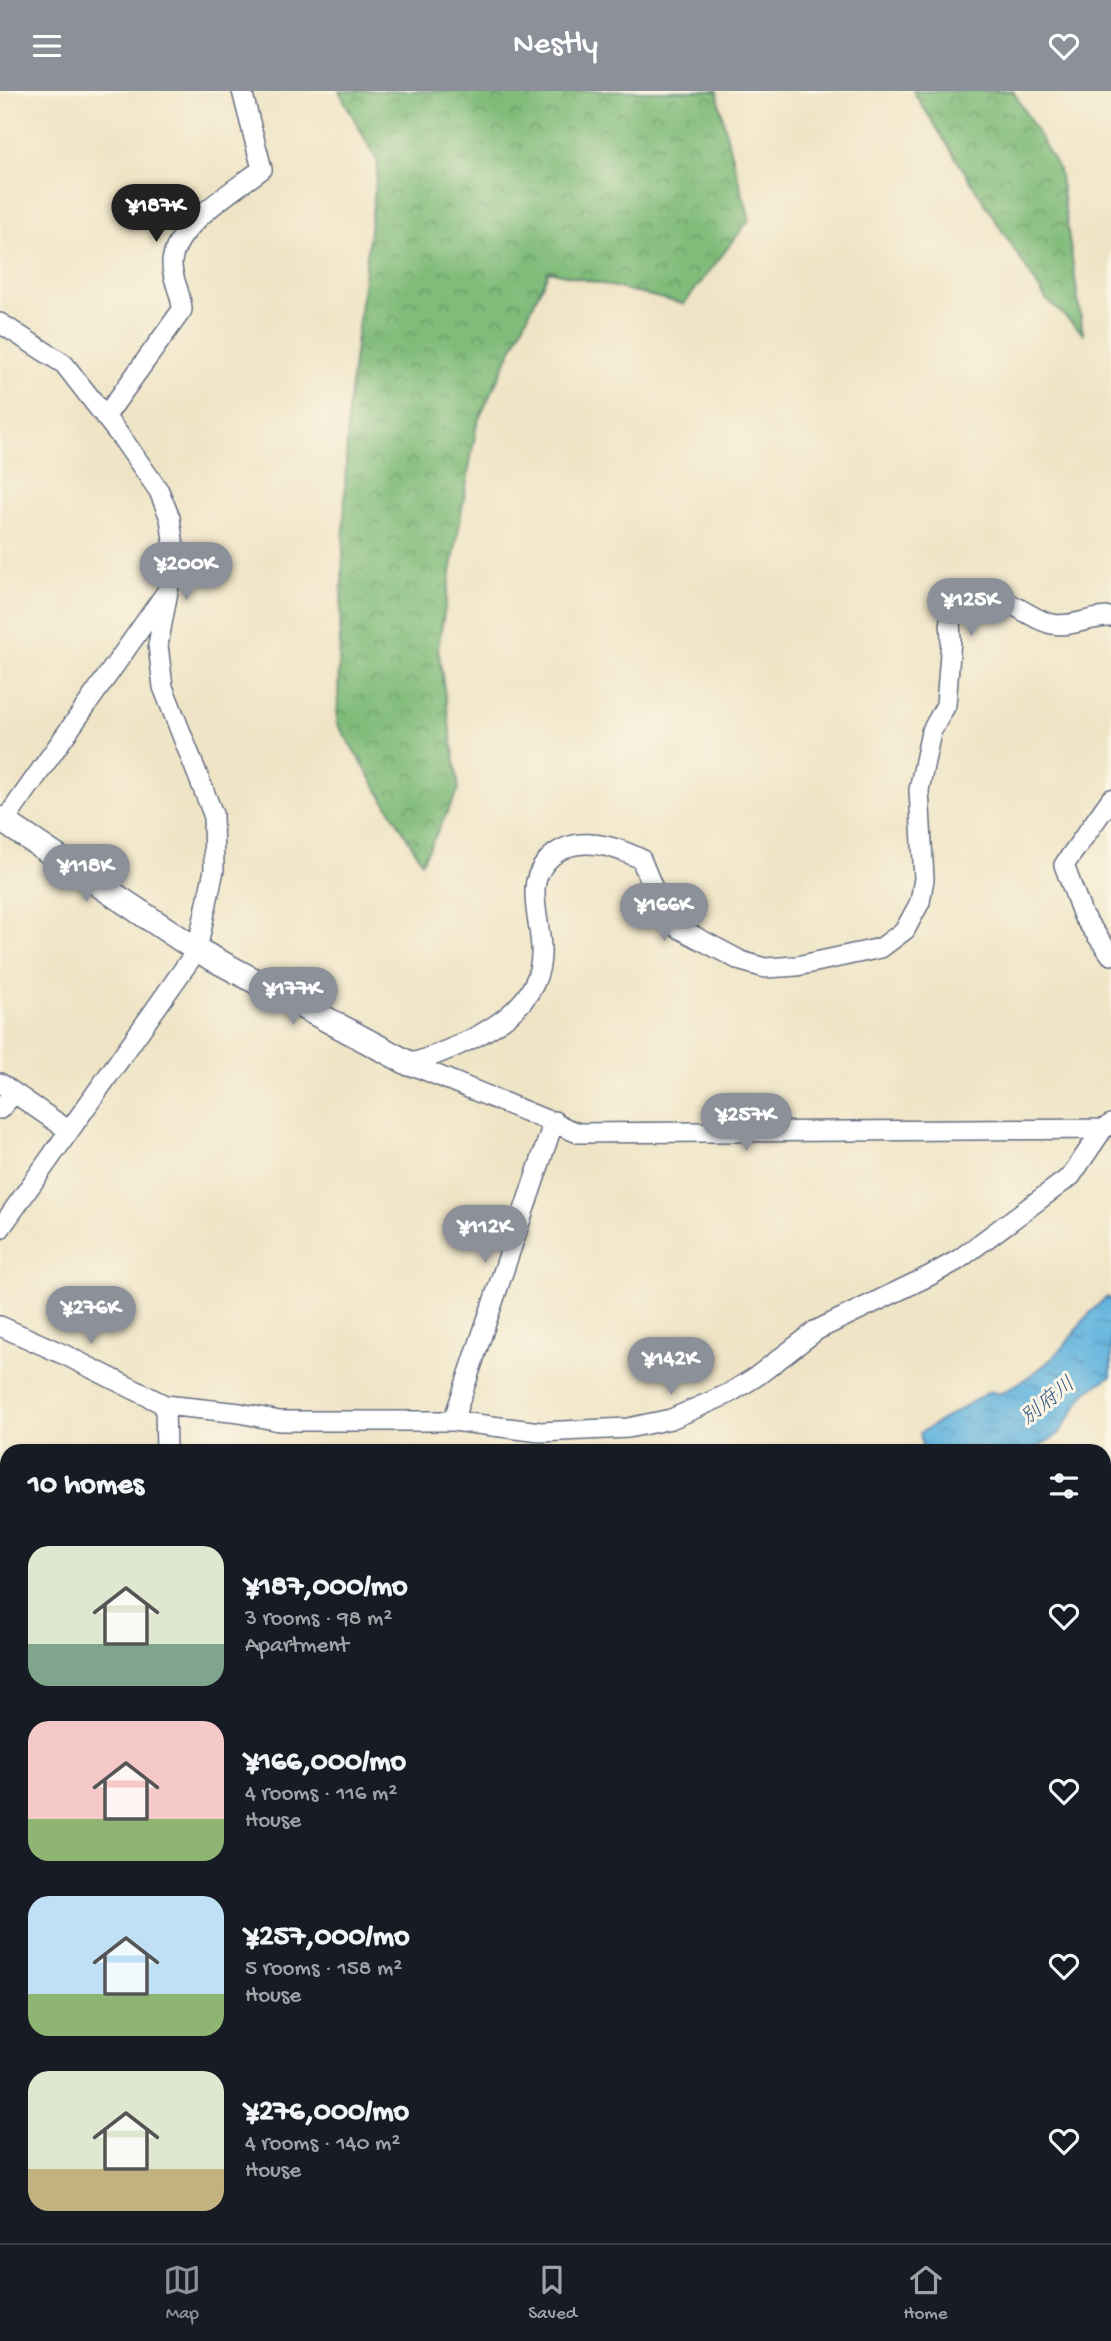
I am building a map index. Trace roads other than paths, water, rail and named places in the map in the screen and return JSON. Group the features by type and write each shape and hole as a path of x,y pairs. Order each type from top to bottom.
{"street":[{"path":"105,417 182,310 182,301 173,276 172,259 181,236 195,221 262,169 242,91"},
{"path":"0,323 64,364 159,491 170,518 174,554 158,645 163,687 213,814 214,870 197,950 0,1229"},
{"path":"167,590 2,821 197,950 410,1064 578,1133 1107,1126"},
{"path":"410,1064 460,1044 491,1027 520,1005 534,985 543,958 534,889 539,871 554,854 571,846 595,843 641,859 662,909 673,925 741,961 765,968 797,966 881,948 905,930 920,902 924,879 919,790 931,732 946,705 950,619 967,603 983,598 1004,600 1052,625 1111,617"},
{"path":"1111,799 1063,865 1083,916 1111,955"},
{"path":"0,1109 7,1088 68,1130"},
{"path":"453,1421 554,1121"},
{"path":"0,1326 165,1405 240,1413 279,1422 453,1421 540,1432 628,1429 671,1419 728,1394 757,1376 817,1330 929,1276 984,1242 1071,1175 1107,1126"},
{"path":"165,1405 166,1444"}],"water":[{"name":"別府川","path":"1107,1297 1111,1299 1111,1376 1086,1392 1059,1434 1043,1444 922,1444 920,1433 990,1391 999,1394 1036,1371 1061,1349 1090,1312"}]}
